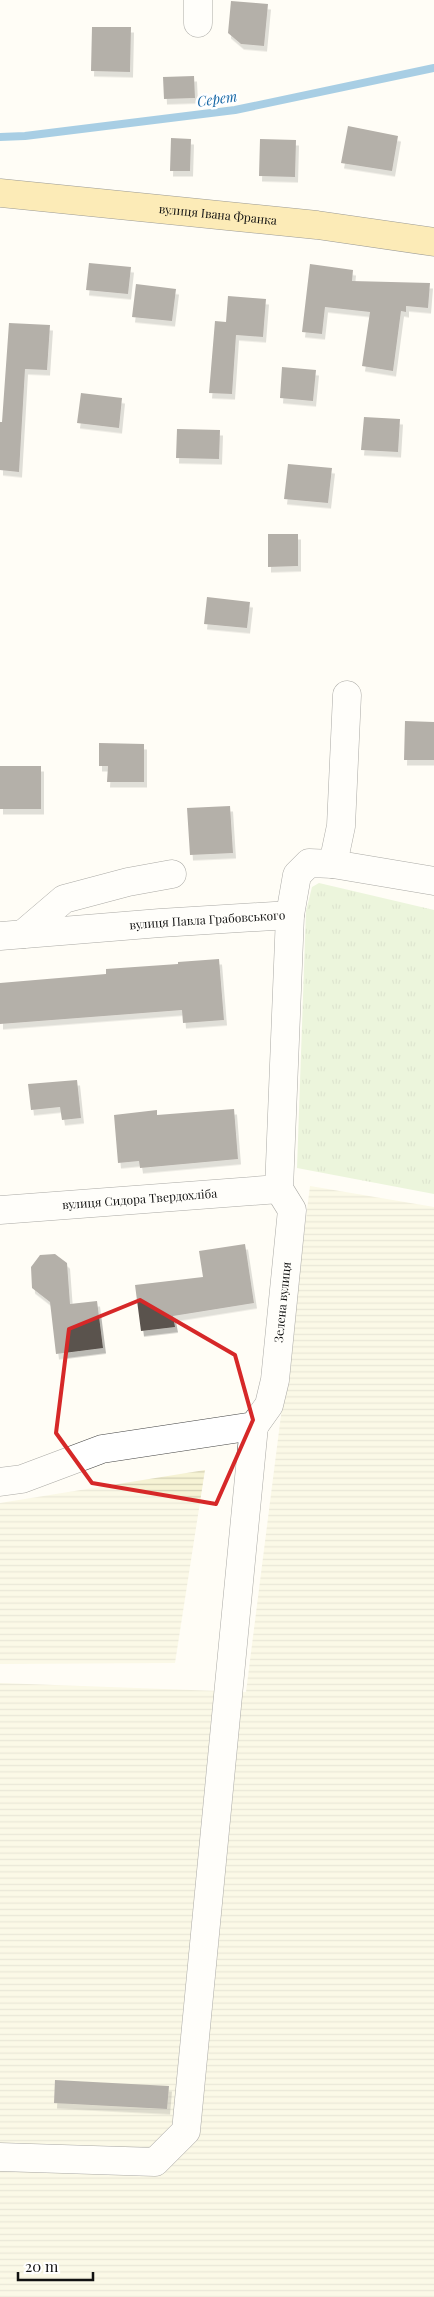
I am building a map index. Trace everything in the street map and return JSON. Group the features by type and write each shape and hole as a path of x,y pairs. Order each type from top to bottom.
{"main road":[{"name":"вулиця Івана Франка","path":"0,193 317,225 434,242"}],"street":[{"path":"333,864 340,826 347,695"},
{"name":"вулиця Павла Грабовського","path":"12,935 290,915 297,875 309,863 333,864 434,881"},
{"path":"12,935 64,899 128,882 172,874"},
{"path":"279,1189 290,915"},
{"name":"вулиця Сидора Твердохліба","path":"0,1210 279,1189"},
{"name":"Зелена вулиця","path":"254,1426 269,1405 276,1380 292,1210 279,1189"},
{"path":"0,1482 22,1479 102,1449 254,1426 186,2131 155,2162 0,2157"}],"highlighted area":[{"path":"140,1300 235,1355 253,1420 216,1504 92,1483 56,1433 69,1329"}],"shaded area":[{"path":"310,1186 434,1207 434,2297 0,2297 0,1683 246,1692"},
{"path":"205,1470 175,1663 0,1664 0,1503"}],"green space":[{"path":"319,883 434,910 434,1194 297,1168 306,911 312,887"}],"building":[{"path":"231,1 268,4 264,46 241,44 228,33"},
{"path":"92,27 131,27 130,72 91,71"},
{"path":"194,76 195,98 164,99 163,77"},
{"path":"348,126 398,136 392,171 341,163"},
{"path":"171,138 191,139 190,171 170,171"},
{"path":"260,139 296,140 295,177 259,176"},
{"path":"89,263 131,267 128,294 86,290"},
{"path":"310,264 353,270 352,281 430,283 428,308 406,306 406,312 401,311 393,371 362,366 370,312 325,307 322,334 302,332"},
{"path":"136,284 176,289 172,321 132,317"},
{"path":"228,296 266,299 263,337 236,335 232,394 209,393 215,321 226,322"},
{"path":"9,323 50,325 47,370 25,369 19,472 0,470 0,422 2,422"},
{"path":"282,367 316,370 313,401 280,398"},
{"path":"81,393 122,398 119,428 77,423"},
{"path":"364,417 400,419 398,452 361,450"},
{"path":"177,429 220,430 219,459 176,458"},
{"path":"288,464 332,468 328,503 284,499"},
{"path":"268,534 298,534 298,566 268,567"},
{"path":"207,597 250,602 247,628 204,624"},
{"path":"405,721 434,722 434,760 404,760"},
{"path":"99,743 144,744 144,782 107,782 108,766 99,766"},
{"path":"0,766 41,766 41,809 0,809"},
{"path":"230,806 233,853 190,855 187,808"},
{"path":"219,959 224,1020 183,1023 182,1010 0,1024 0,983 106,974 106,969"},
{"path":"77,1080 81,1118 62,1120 60,1107 31,1110 28,1084"},
{"path":"234,1109 238,1159 140,1168 139,1161 118,1163 114,1115 157,1110 157,1115"},
{"path":"245,1244 254,1303 173,1316 175,1327 141,1331 135,1285 203,1277 199,1251"},
{"path":"55,1254 67,1263 70,1304 97,1301 103,1348 56,1354 50,1302 32,1288 31,1267 40,1255"},
{"path":"55,2080 169,2086 167,2109 54,2103"}],"waterway":[{"name":"Серет","path":"0,137 25,136 235,110 434,68"}]}
